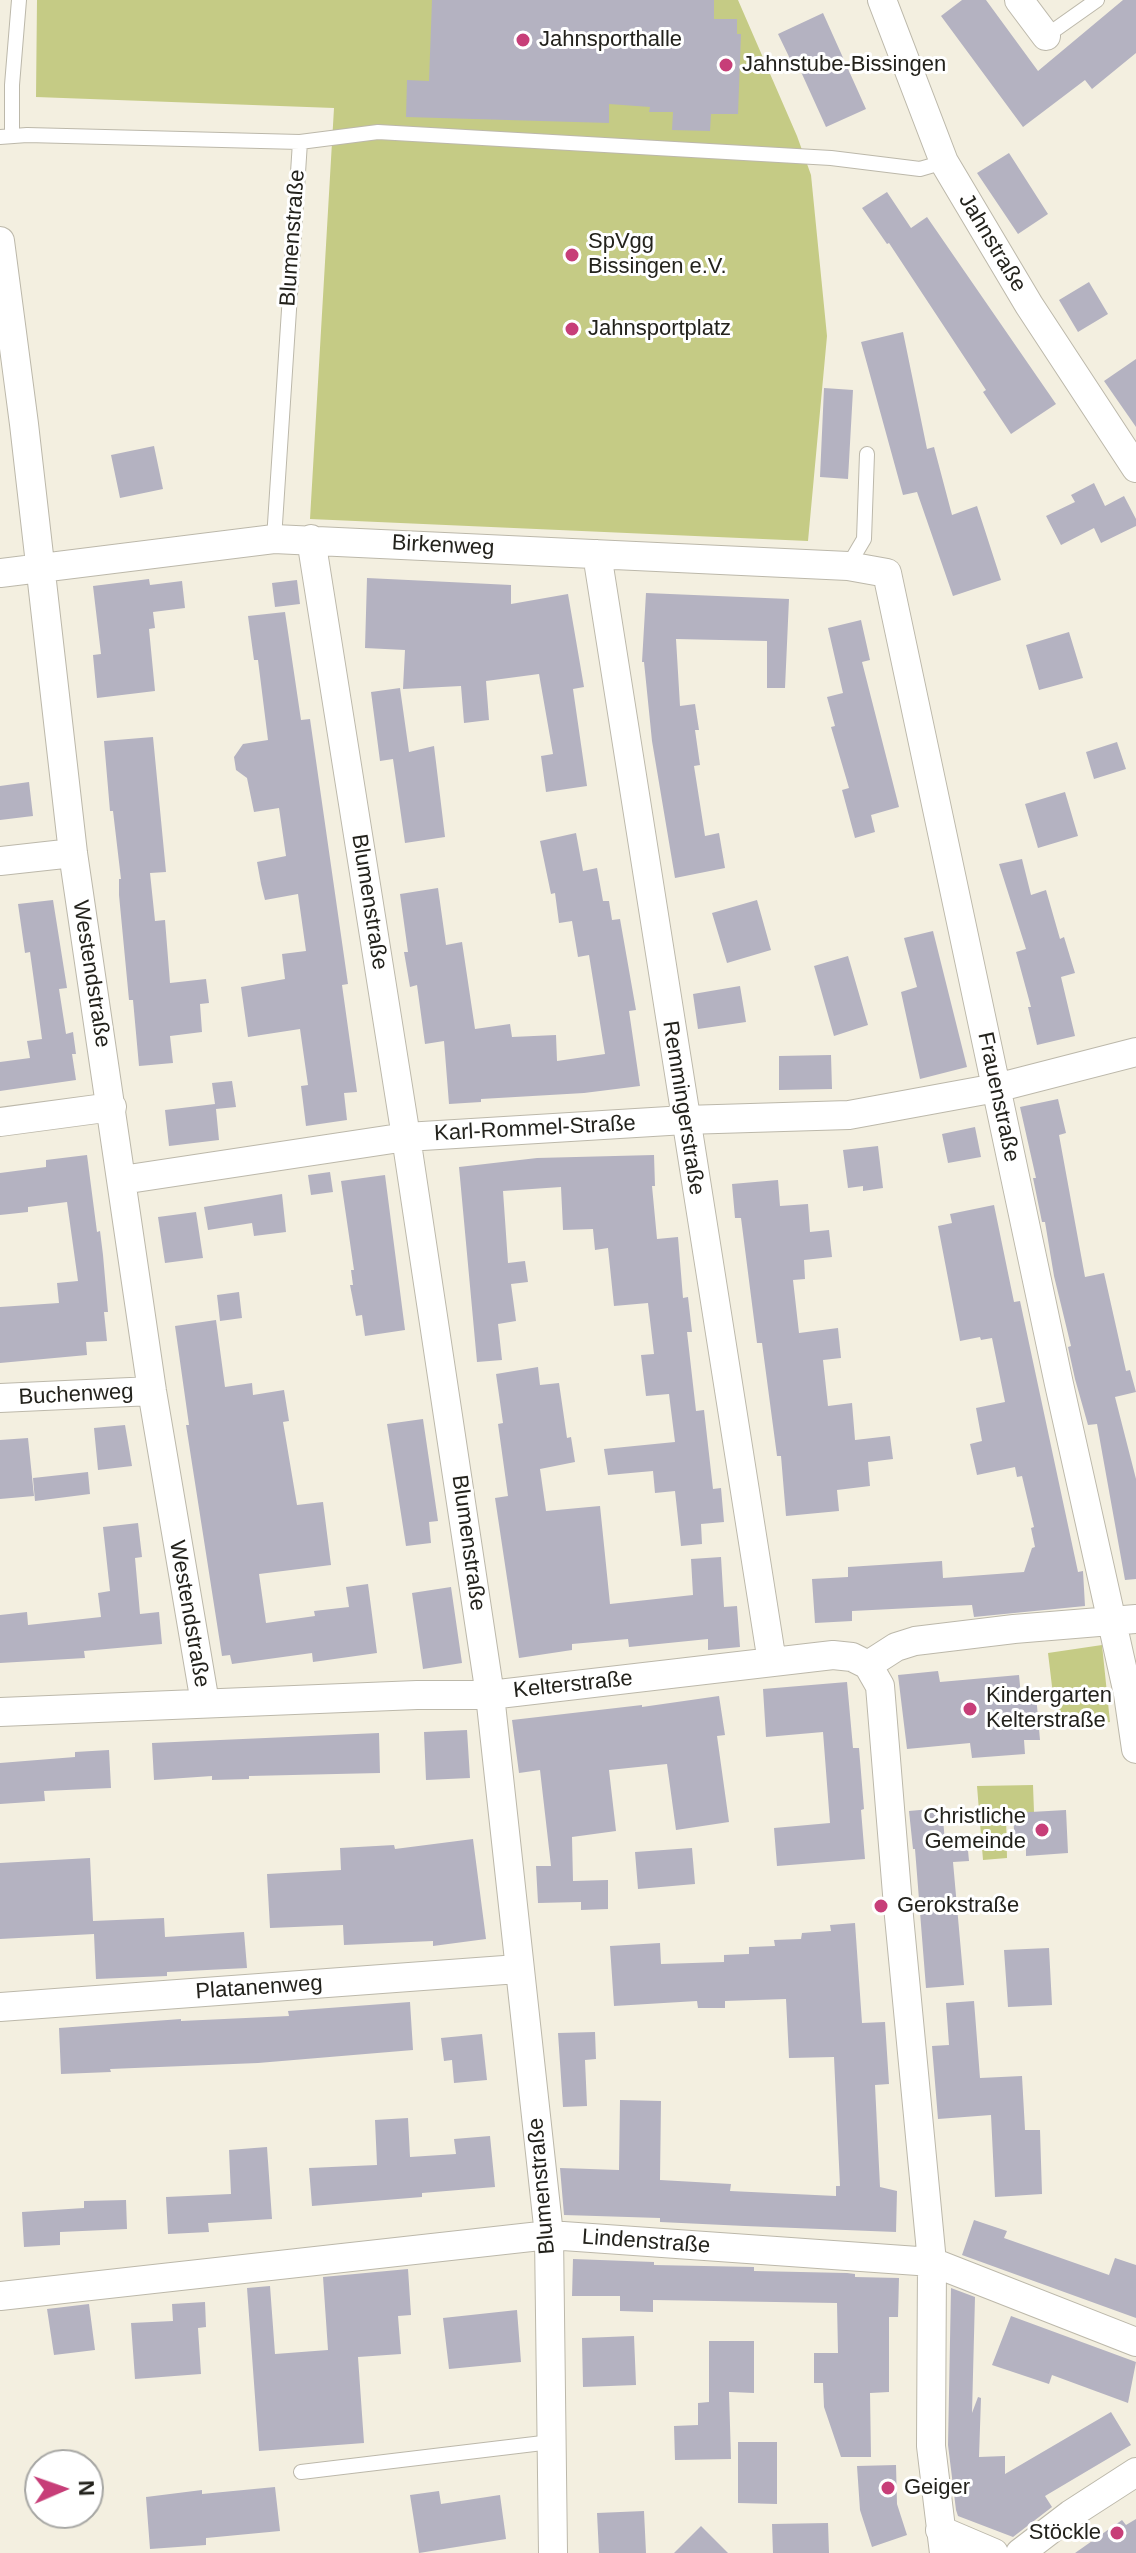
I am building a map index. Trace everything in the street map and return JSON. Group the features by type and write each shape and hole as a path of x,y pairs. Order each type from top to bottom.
{"street":[{"name":"Jahnstraße","path":"882,0 944,162 1029,305 1132,453"},
{"path":"1019,0 1046,36"},
{"name":"Westendstraße","path":"0,241 73,853 152,1391 205,1703"},
{"name":"Birkenweg","path":"0,573 274,539 848,566 887,573"},
{"name":"Blumenstraße","path":"311,539 490,1695 549,2235 553,2553"},
{"name":"Remmingerstraße","path":"597,554 772,1662"},
{"name":"Frauenstraße","path":"887,573 996,1088 1124,1619 1136,1749"},
{"path":"0,861 73,853"},
{"name":"Karl-Rommel-Straße","path":"122,1180 406,1137 685,1120 849,1115 996,1088 1136,1052"},
{"path":"0,1122 112,1107"},
{"name":"Buchenweg","path":"0,1398 152,1391"},
{"path":"994,2553 942,2542 931,2446 932,2262 880,1686 868,1665 896,1647 915,1641 1124,1619"},
{"name":"Kelterstraße","path":"0,1712 417,1695 490,1695 833,1655 852,1657 868,1665"},
{"name":"Platanenweg","path":"0,2007 518,1969"},
{"name":"Lindenstraße","path":"0,2296 549,2235 932,2262 1136,2342"},
{"path":"1020,2553 1071,2514 1136,2472"}],"lane":[{"path":"6,137 19,0"},
{"path":"1046,36 1097,0"},
{"path":"300,142 378,132 831,158 920,169 944,162"},
{"name":"Blumenstraße","path":"6,137 300,142 274,539"},
{"path":"848,566 864,539 867,454"},
{"path":"301,2472 551,2442"}],"green space":[{"name":"SpVgg Bissingen e.V.","path":"37,0 738,0 811,175 827,336 808,541 310,519 334,108 36,97"},
{"path":"1102,1645 1110,1722 1057,1728 1048,1653"},
{"path":"1033,1785 1034,1812 1006,1814 1007,1858 983,1860 977,1786"}],"building":[{"name":"Jahnsporthalle","path":"432,0 714,0 714,19 737,19 737,34 741,34 738,114 711,114 710,131 672,130 673,112 649,112 650,107 609,104 609,123 406,117 407,80 429,81"},
{"path":"962,0 986,0 1038,71 1123,0 1136,0 1136,53 1092,89 1085,80 1023,127 941,16"},
{"path":"823,13 866,109 826,127 797,63 793,65 778,34"},
{"path":"1009,153 1048,214 1018,234 977,173"},
{"path":"887,192 911,228 927,217 1056,404 1011,434 983,392 986,390 889,243 862,208"},
{"path":"1089,282 1108,314 1078,332 1059,300"},
{"path":"903,332 927,449 934,447 952,515 977,506 1001,580 953,596 917,492 903,495 861,342"},
{"path":"1136,359 1136,427 1104,381"},
{"path":"824,388 853,390 848,479 820,477"},
{"path":"154,446 163,489 120,498 111,455"},
{"path":"1094,483 1105,506 1124,496 1136,519 1136,526 1101,543 1094,528 1061,545 1046,516 1075,502 1071,495"},
{"path":"367,578 511,585 511,604 568,594 584,687 573,689 587,786 546,792 541,756 553,754 539,674 486,681 489,720 464,723 461,686 403,689 405,650 365,648"},
{"path":"149,579 150,585 182,581 185,608 153,612 155,628 149,629 155,691 97,698 93,655 101,654 93,586"},
{"path":"297,580 300,604 275,607 272,583"},
{"path":"646,593 789,599 785,688 767,688 767,641 676,639 680,706 695,704 699,730 695,730 700,765 694,766 705,836 719,833 725,868 675,878 642,662"},
{"path":"285,612 301,720 310,719 348,984 342,985 357,1092 344,1093 347,1120 306,1126 301,1086 308,1085 300,1029 248,1037 241,987 285,979 282,954 306,951 298,894 265,900 261,884 257,862 286,856 279,808 254,812 247,778 236,770 234,757 243,744 268,740 258,660 254,660 248,616"},
{"path":"861,620 870,660 862,662 899,807 871,815 875,832 855,838 842,790 849,788 831,727 835,726 827,697 843,693 828,628"},
{"path":"1069,632 1083,678 1039,690 1026,645"},
{"path":"400,688 409,752 434,746 445,837 405,843 393,759 380,761 371,692"},
{"path":"153,737 166,872 150,873 155,921 165,920 170,983 206,979 209,1003 200,1004 202,1032 170,1036 173,1063 139,1066 133,1000 129,1000 119,895 121,879 113,811 110,811 104,741"},
{"path":"1117,742 1126,769 1094,779 1086,752"},
{"path":"29,782 33,816 0,820 0,786"},
{"path":"1065,792 1078,836 1038,848 1025,804"},
{"path":"576,833 583,871 597,868 603,901 609,901 612,920 620,919 636,1010 629,1011 640,1086 449,1104 444,1041 425,1044 417,985 410,987 400,894 438,888 446,945 462,942 475,1029 510,1024 512,1037 556,1035 557,1061 605,1054 589,955 578,957 572,921 559,923 555,893 551,894 540,841"},
{"path":"1022,859 1031,895 1046,890 1060,939 1064,937 1075,973 1061,977 1075,1036 1037,1045 1028,1007 1031,1007 1016,952 1026,949 999,864"},
{"path":"53,900 67,988 59,989 66,1034 73,1032 76,1080 0,1091 0,1062 30,1058 27,1041 42,1039 30,952 25,953 18,904"},
{"path":"757,900 771,950 727,963 712,913"},
{"path":"933,931 967,1067 920,1079 901,992 917,987 904,938"},
{"path":"848,956 868,1025 834,1036 814,966"},
{"path":"740,986 746,1022 698,1029 693,994"},
{"path":"831,1055 832,1089 779,1090 779,1056"},
{"path":"232,1081 236,1107 216,1109 219,1140 169,1146 165,1110 215,1104 212,1083"},
{"path":"1058,1099 1066,1133 1059,1135 1085,1277 1104,1273 1126,1371 1130,1370 1136,1392 1115,1397 1136,1479 1136,1579 1125,1580 1097,1424 1088,1425 1075,1379 1068,1347 1071,1346 1045,1222 1042,1222 1020,1107"},
{"path":"975,1127 981,1157 948,1163 942,1134"},
{"path":"878,1146 883,1188 863,1191 863,1186 848,1188 843,1150"},
{"path":"87,1155 103,1255 107,1341 86,1342 87,1355 0,1363 0,1307 59,1303 57,1283 78,1281 67,1202 28,1207 28,1212 0,1215 0,1173 46,1167 46,1160"},
{"path":"654,1155 655,1186 652,1186 657,1239 678,1237 683,1298 688,1297 692,1332 687,1332 696,1411 704,1410 713,1489 721,1488 724,1522 701,1524 702,1544 681,1546 675,1491 655,1493 653,1471 608,1475 604,1449 675,1442 669,1394 646,1396 641,1355 654,1354 648,1303 614,1306 608,1248 595,1250 593,1229 563,1230 561,1187 503,1191 508,1263 525,1261 528,1282 511,1284 516,1321 498,1324 502,1360 477,1362 459,1167 537,1158"},
{"path":"330,1172 333,1192 311,1195 308,1175"},
{"path":"385,1175 405,1330 365,1336 362,1315 356,1316 350,1285 353,1285 351,1270 354,1270 341,1181"},
{"path":"778,1180 780,1206 808,1204 810,1232 829,1230 832,1257 804,1260 805,1279 793,1280 799,1333 838,1328 841,1358 823,1360 828,1406 852,1403 855,1440 890,1436 893,1459 868,1462 870,1486 837,1490 839,1511 786,1516 781,1456 777,1456 762,1343 757,1343 741,1218 735,1218 732,1184"},
{"path":"282,1194 286,1232 254,1236 252,1223 208,1230 204,1207"},
{"path":"994,1205 1014,1302 1020,1301 1078,1572 1083,1571 1085,1606 974,1617 972,1605 852,1611 852,1621 815,1623 812,1579 848,1577 848,1567 942,1561 943,1578 1024,1572 1035,1547 1031,1528 1034,1527 1022,1476 1017,1477 1015,1467 977,1475 970,1444 982,1441 976,1408 1005,1402 992,1338 960,1341 938,1226 952,1223 950,1214"},
{"path":"196,1212 203,1258 165,1263 158,1217"},
{"path":"239,1292 242,1318 220,1321 217,1295"},
{"path":"216,1320 225,1387 252,1383 253,1395 284,1390 289,1421 283,1422 297,1505 323,1502 331,1565 259,1574 266,1623 315,1616 314,1611 349,1607 346,1587 368,1584 377,1653 313,1662 312,1653 232,1664 230,1655 222,1656 186,1425 189,1425 175,1326"},
{"path":"538,1367 540,1385 559,1383 567,1438 571,1437 575,1462 540,1469 546,1511 600,1506 610,1604 693,1595 691,1559 721,1557 724,1607 737,1606 740,1647 708,1650 708,1639 629,1647 628,1639 572,1644 572,1650 519,1658 495,1498 508,1496 498,1424 503,1423 496,1374"},
{"path":"423,1419 438,1521 429,1522 431,1543 406,1546 387,1424"},
{"path":"125,1425 132,1466 98,1470 94,1428"},
{"path":"28,1438 34,1496 0,1499 0,1440"},
{"path":"88,1472 90,1494 35,1501 33,1478"},
{"path":"138,1523 142,1557 135,1558 140,1614 159,1612 162,1644 84,1651 85,1658 0,1663 0,1615 27,1612 28,1625 101,1617 98,1593 110,1591 103,1527"},
{"path":"451,1587 462,1663 423,1669 412,1593"},
{"name":"Kindergarten Kelterstraße","path":"938,1671 940,1682 1019,1675 1021,1696 1036,1695 1040,1740 1024,1740 1025,1754 972,1758 970,1743 907,1749 898,1675"},
{"path":"847,1682 853,1748 859,1748 865,1859 777,1866 774,1828 830,1823 823,1732 766,1737 763,1689"},
{"path":"719,1696 725,1735 717,1736 729,1822 676,1830 667,1764 609,1770 616,1831 572,1837 573,1881 608,1880 608,1909 581,1910 581,1902 538,1903 536,1866 551,1866 540,1770 519,1773 512,1720"},
{"path":"467,1730 470,1778 426,1780 424,1732"},
{"path":"379,1733 380,1773 154,1780 152,1743"},
{"path":"109,1750 111,1788 44,1791 45,1801 0,1804 0,1763 75,1757 75,1752"},
{"path":"942,1808 945,1842 967,1840 969,1861 953,1862 964,1985 926,1988 909,1811"},
{"path":"1066,1810 1068,1853 1026,1856 1026,1848 1015,1848 1013,1813"},
{"path":"473,1839 486,1939 433,1946 433,1941 344,1945 343,1925 270,1928 267,1874 341,1870 340,1848 394,1845 395,1849"},
{"path":"692,1848 695,1884 638,1889 635,1852"},
{"path":"90,1858 93,1921 164,1918 165,1937 244,1932 247,1968 96,1979 94,1934 0,1939 0,1863"},
{"path":"855,1923 862,2023 885,2022 889,2084 875,2085 880,2187 897,2191 896,2232 564,2215 560,2168 619,2170 620,2100 661,2101 660,2180 731,2184 730,2191 836,2196 836,2186 840,2186 834,2057 789,2058 786,1999 725,2001 725,2008 698,2008 697,2001 614,2006 610,1946 660,1943 661,1964 724,1962 724,1955 749,1954 749,1947 775,1946 774,1940 801,1939 802,1933 831,1931 830,1925"},
{"path":"1049,1948 1052,2005 1008,2007 1004,1950"},
{"path":"974,2001 980,2078 1022,2076 1025,2130 1040,2130 1042,2194 995,2197 991,2115 938,2119 932,2046 949,2045 946,2003"},
{"path":"410,2002 413,2050 258,2063 61,2074 59,2028 181,2019 289,2016 288,2011"},
{"path":"595,2032 596,2059 585,2060 587,2106 563,2107 558,2033"},
{"path":"482,2034 487,2080 454,2083 452,2060 444,2061 441,2038"},
{"path":"408,2118 410,2157 456,2154 454,2139 490,2136 495,2187 422,2193 422,2197 312,2206 309,2168 377,2165 375,2120"},
{"path":"267,2147 272,2219 208,2223 209,2232 168,2234 166,2197 231,2194 229,2150"},
{"path":"126,2200 127,2229 60,2232 60,2245 24,2247 22,2212 84,2208 84,2201"},
{"path":"974,2220 1007,2231 1004,2238 1109,2275 1115,2258 1136,2265 1136,2318 962,2255"},
{"path":"573,2259 654,2262 654,2265 754,2267 754,2271 847,2273 855,2274 855,2277 899,2278 898,2317 889,2317 889,2392 870,2393 871,2457 841,2457 824,2407 823,2383 814,2383 814,2353 838,2353 837,2303 653,2300 653,2312 620,2311 620,2296 572,2296"},
{"path":"408,2269 411,2315 398,2316 401,2354 358,2357 364,2443 259,2451 247,2288 270,2286 275,2354 328,2350 323,2277"},
{"path":"951,2288 975,2297 972,2413 978,2397 981,2398 979,2457 1005,2456 1005,2474 1111,2412 1131,2445 1045,2496 1052,2507 1013,2537 958,2516 956,2510 948,2445"},
{"path":"205,2302 206,2327 198,2328 201,2374 135,2379 131,2323 173,2321 172,2304"},
{"path":"89,2304 95,2350 54,2355 47,2309"},
{"path":"517,2310 521,2362 449,2369 443,2318"},
{"path":"1011,2316 1136,2362 1128,2403 1052,2375 1049,2384 992,2365"},
{"path":"634,2336 636,2385 583,2387 582,2338"},
{"path":"709,2341 754,2341 754,2393 729,2392 731,2459 675,2460 674,2426 698,2425 698,2403 709,2402"},
{"path":"738,2442 777,2442 777,2504 738,2503"},
{"path":"896,2465 897,2504 907,2535 872,2547 860,2510 857,2466"},
{"path":"275,2487 280,2531 206,2538 206,2545 150,2549 146,2497 202,2490 202,2494"},
{"path":"439,2491 441,2504 500,2495 506,2539 419,2553 410,2495"},
{"path":"644,2511 646,2553 599,2553 597,2513"},
{"path":"1136,2519 1136,2553 1075,2553 1122,2520 1126,2525"},
{"path":"828,2523 829,2553 773,2553 772,2524"},
{"path":"701,2526 728,2553 674,2553"}],"place":[{"name":"Jahnsporthalle","path":"523,40"},
{"name":"Jahnstube-Bissingen","path":"726,65"},
{"name":"SpVgg Bissingen e.V.","path":"572,255"},
{"name":"Jahnsportplatz","path":"572,329"},
{"name":"Kindergarten Kelterstraße","path":"970,1709"},
{"name":"Christliche Gemeinde","path":"1042,1830"},
{"name":"Gerokstraße","path":"881,1906"},
{"name":"Geiger","path":"888,2488"},
{"name":"Stöckle","path":"1117,2533"}]}
